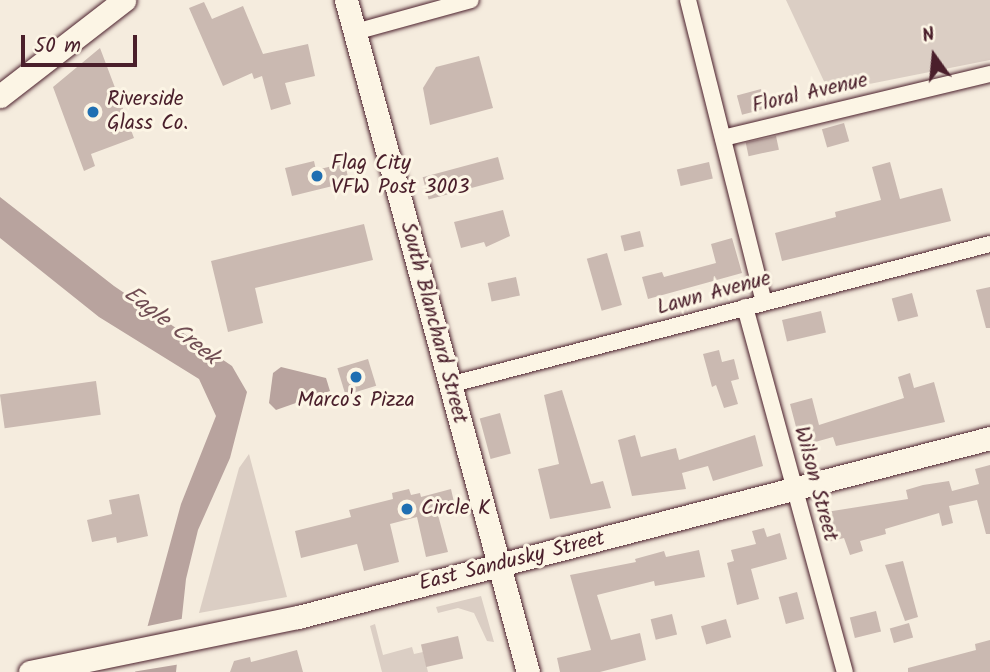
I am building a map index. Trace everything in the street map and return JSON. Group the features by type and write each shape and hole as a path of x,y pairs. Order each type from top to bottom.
{"main road":[{"path":"0,96 124,0"},
{"name":"South Blanchard Street","path":"346,0 528,672"},
{"name":"East Sandusky Street","path":"30,672 190,641 990,438"}],"street":[{"path":"355,32 471,0"},
{"path":"688,0 764,303"},
{"name":"Floral Avenue","path":"723,138 990,74"},
{"name":"Lawn Avenue","path":"449,385 990,244"},
{"name":"Wilson Street","path":"745,307 845,672"}],"shaded area":[{"path":"786,0 990,0 990,60 829,92"},
{"path":"249,454 287,597 199,613 239,468"},
{"path":"481,596 494,642 487,641 474,613 458,608 438,613 436,607"},
{"path":"375,624 383,655 412,647 414,654 423,652 428,672 382,672 370,626"}],"water":[{"name":"Eagle Creek","path":"0,197 114,286 232,366 247,392 230,458 198,530 186,579 176,672 135,672 181,504 216,416 199,379 99,317 0,238"},
{"path":"281,367 326,378 330,391 276,410 269,403 273,373"}],"pier":[{"path":"186,618 181,664 132,672 143,627"}],"building":[{"path":"204,2 212,19 243,6 263,54 308,44 315,76 285,83 291,104 271,110 262,76 254,79 252,73 223,86 189,8"},
{"name":"Riverside Glass Co.","path":"100,48 134,138 91,154 95,166 84,171 53,87"},
{"path":"479,56 493,108 430,125 423,88 436,67"},
{"path":"761,89 766,108 742,115 737,95"},
{"path":"844,123 849,141 827,148 822,129"},
{"path":"776,136 779,150 749,156 746,142"},
{"path":"498,157 504,179 429,199 423,177"},
{"name":"Flag City VFW Post 3003","path":"314,161 316,170 345,163 349,182 292,196 285,168"},
{"path":"709,162 713,179 681,186 677,169"},
{"path":"890,162 900,199 942,188 951,221 782,261 775,233 836,217 835,212 881,200 872,167"},
{"path":"503,210 510,236 486,247 484,242 461,248 454,222"},
{"path":"364,224 373,260 255,288 263,323 228,332 211,261"},
{"path":"640,231 644,247 624,251 621,236"},
{"path":"732,238 742,273 648,299 642,277 662,272 664,277 716,263 711,244"},
{"path":"607,253 622,305 602,311 587,259"},
{"path":"516,277 520,296 492,302 488,283"},
{"path":"990,287 990,328 986,328 976,290"},
{"path":"912,293 918,316 898,322 892,298"},
{"path":"821,311 826,332 787,341 782,320"},
{"path":"719,350 722,362 734,359 739,379 731,381 738,404 724,408 716,385 712,387 703,354"},
{"name":"Marco's Pizza","path":"368,359 376,386 346,395 337,368"},
{"path":"910,373 914,388 934,382 945,422 836,446 833,437 801,446 790,404 812,398 819,425 904,398 898,377"},
{"path":"96,381 101,415 5,428 0,394"},
{"path":"562,390 591,484 603,481 611,508 550,519 538,469 559,464 544,395"},
{"path":"500,413 511,454 491,459 480,418"},
{"path":"635,435 641,457 676,448 679,460 755,435 763,466 713,481 708,466 682,473 686,489 632,496 618,440"},
{"path":"990,465 990,534 986,534 977,500 949,506 953,523 942,526 939,513 885,529 886,534 860,541 863,551 850,555 844,538 828,542 820,513 908,499 906,490 923,485 949,481 952,491 979,484 975,469"},
{"path":"409,489 411,495 420,493 421,497 451,489 456,511 438,515 448,552 426,557 417,517 390,524 399,562 364,571 357,544 301,558 295,531 351,517 349,510 393,499 392,493"},
{"path":"139,494 148,536 117,543 116,537 92,542 87,520 112,514 109,500"},
{"path":"764,528 767,537 780,533 787,559 751,569 759,599 737,605 727,563 734,561 731,550 756,544 752,531"},
{"path":"699,550 705,577 655,586 654,581 597,595 611,640 640,633 646,660 600,672 560,672 557,658 591,650 570,575 636,562 635,559 664,551 666,557"},
{"path":"903,561 918,617 905,621 885,565"},
{"path":"797,592 804,619 786,624 779,597"},
{"path":"876,611 881,631 855,638 850,618"},
{"path":"672,614 677,634 656,640 651,619"},
{"path":"726,619 731,637 706,644 701,626"},
{"path":"909,623 913,637 894,643 890,629"},
{"path":"458,636 463,658 426,667 421,645"},
{"path":"990,640 990,672 908,672 908,668 976,650 975,644"},
{"path":"297,650 303,672 230,672 234,661 250,657 251,662"}],"place":[{"name":"Riverside Glass Co.","path":"93,112"},
{"name":"Flag City VFW Post 3003","path":"317,176"},
{"name":"Marco's Pizza","path":"356,377"},
{"name":"Circle K","path":"407,509"}]}
